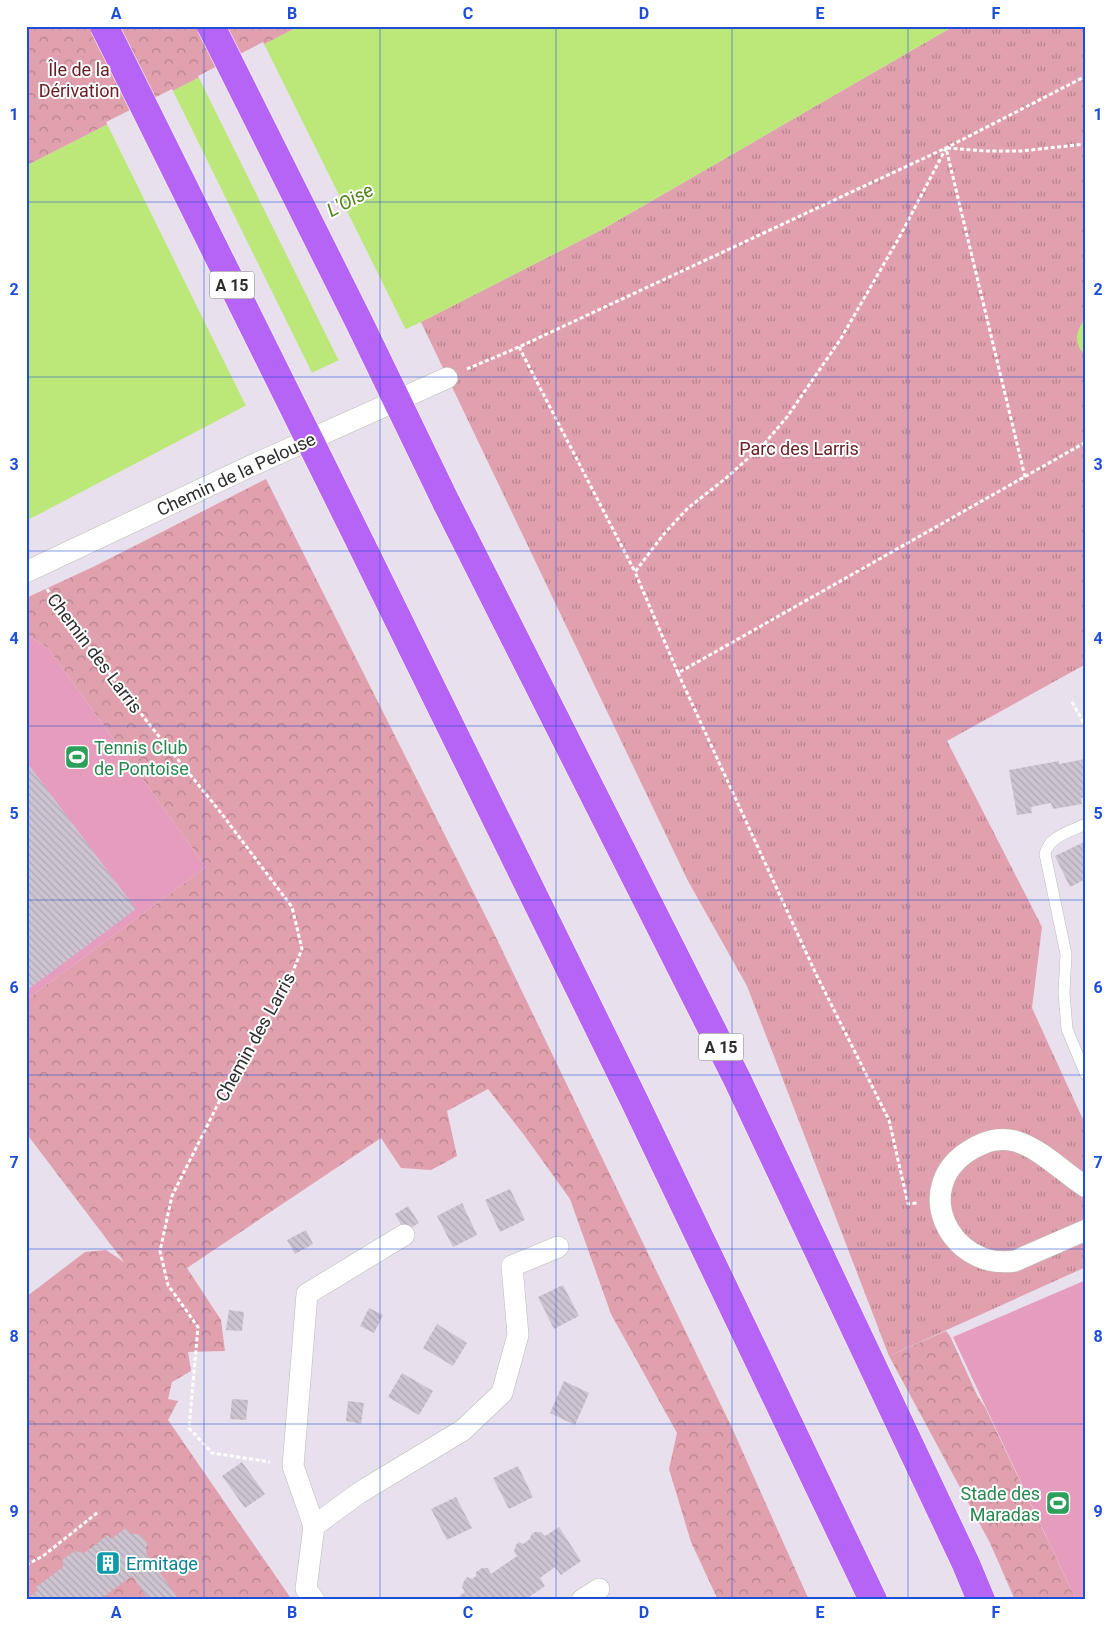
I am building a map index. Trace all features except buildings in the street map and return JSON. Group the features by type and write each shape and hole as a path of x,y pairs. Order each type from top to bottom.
{"highway":[{"name":"A 15","path":"104,26 630,1092 873,1600"},
{"name":"A 15","path":"211,26 359,322 446,502 737,1080 966,1564 981,1600"}],"street":[{"name":"Chemin de la Pelouse","path":"30,570 253,465 446,378"},
{"path":"1086,1187 1028,1146 1016,1141 990,1140 965,1153 954,1163 942,1181 940,1201 942,1214 955,1240 978,1256 1003,1263 1015,1261 1086,1230"},
{"path":"314,1600 306,1589 314,1526 293,1466 307,1294 404,1235"},
{"path":"314,1526 359,1493 463,1430 502,1393 518,1335 512,1266 558,1247"}],"lane":[{"path":"1086,824 1053,840 1046,848 1045,854 1066,954 1064,993 1067,1029 1086,1074"}],"path":[{"path":"446,378 518,347 946,148 1086,76"},
{"path":"946,148 1021,151 1086,144"},
{"path":"946,148 1026,477"},
{"path":"635,572 663,535 688,508 725,479 764,444 786,417 840,340 900,236 946,148"},
{"path":"518,347 635,572 678,673 816,974 889,1120 908,1204 940,1201"},
{"path":"678,673 1086,442"},
{"name":"Chemin des Larris","path":"30,570 148,724 218,809 292,907 302,949 285,991 222,1096 172,1196 160,1251 168,1285 198,1327 189,1428 212,1453 293,1466"},
{"path":"1072,702 1086,727"},
{"path":"26,1565 43,1556 97,1513"}],"green space":[{"name":"Île de la Dérivation","path":"26,26 300,26 26,166"},
{"name":"Parc des Larris","path":"954,26 1086,26 1086,664 947,741 1042,927 1032,1008 1086,1126 1086,1267 889,1356 747,986 688,881 421,322 603,229"},
{"path":"266,479 491,927 732,1428 809,1600 718,1600 691,1542 669,1469 677,1433 611,1314 570,1199 488,1089 447,1111 457,1156 431,1170 401,1168 381,1138 187,1268 221,1320 225,1351 188,1352 191,1371 172,1382 168,1399 178,1401 168,1420 292,1600 26,1600 26,1297 85,1252 106,1250 124,1262 26,1133 26,1000 206,867 48,648 26,634 26,598 95,566"},
{"path":"946,1331 978,1397 985,1407 1076,1600 1015,1600 990,1543 889,1356"}],"shaded area":[{"name":"Tennis Club de Pontoise","path":"26,634 48,648 206,867 26,1000"},
{"name":"Stade des Maradas","path":"1086,1280 1086,1600 1076,1600 953,1337"}],"water":[{"name":"L'Oise","path":"300,26 954,26 603,229 421,322 281,387 26,521 26,166"},
{"path":"1086,318 1086,356 1079,347 1077,337"}],"pier":[{"path":"263,42 407,332 340,363 198,76"},
{"path":"172,89 313,375 247,408 106,122"}],"place":[{"name":"Tennis Club de Pontoise","path":"77,757"},
{"name":"Stade des Maradas","path":"1058,1503"},
{"name":"Ermitage","path":"108,1563"}]}
